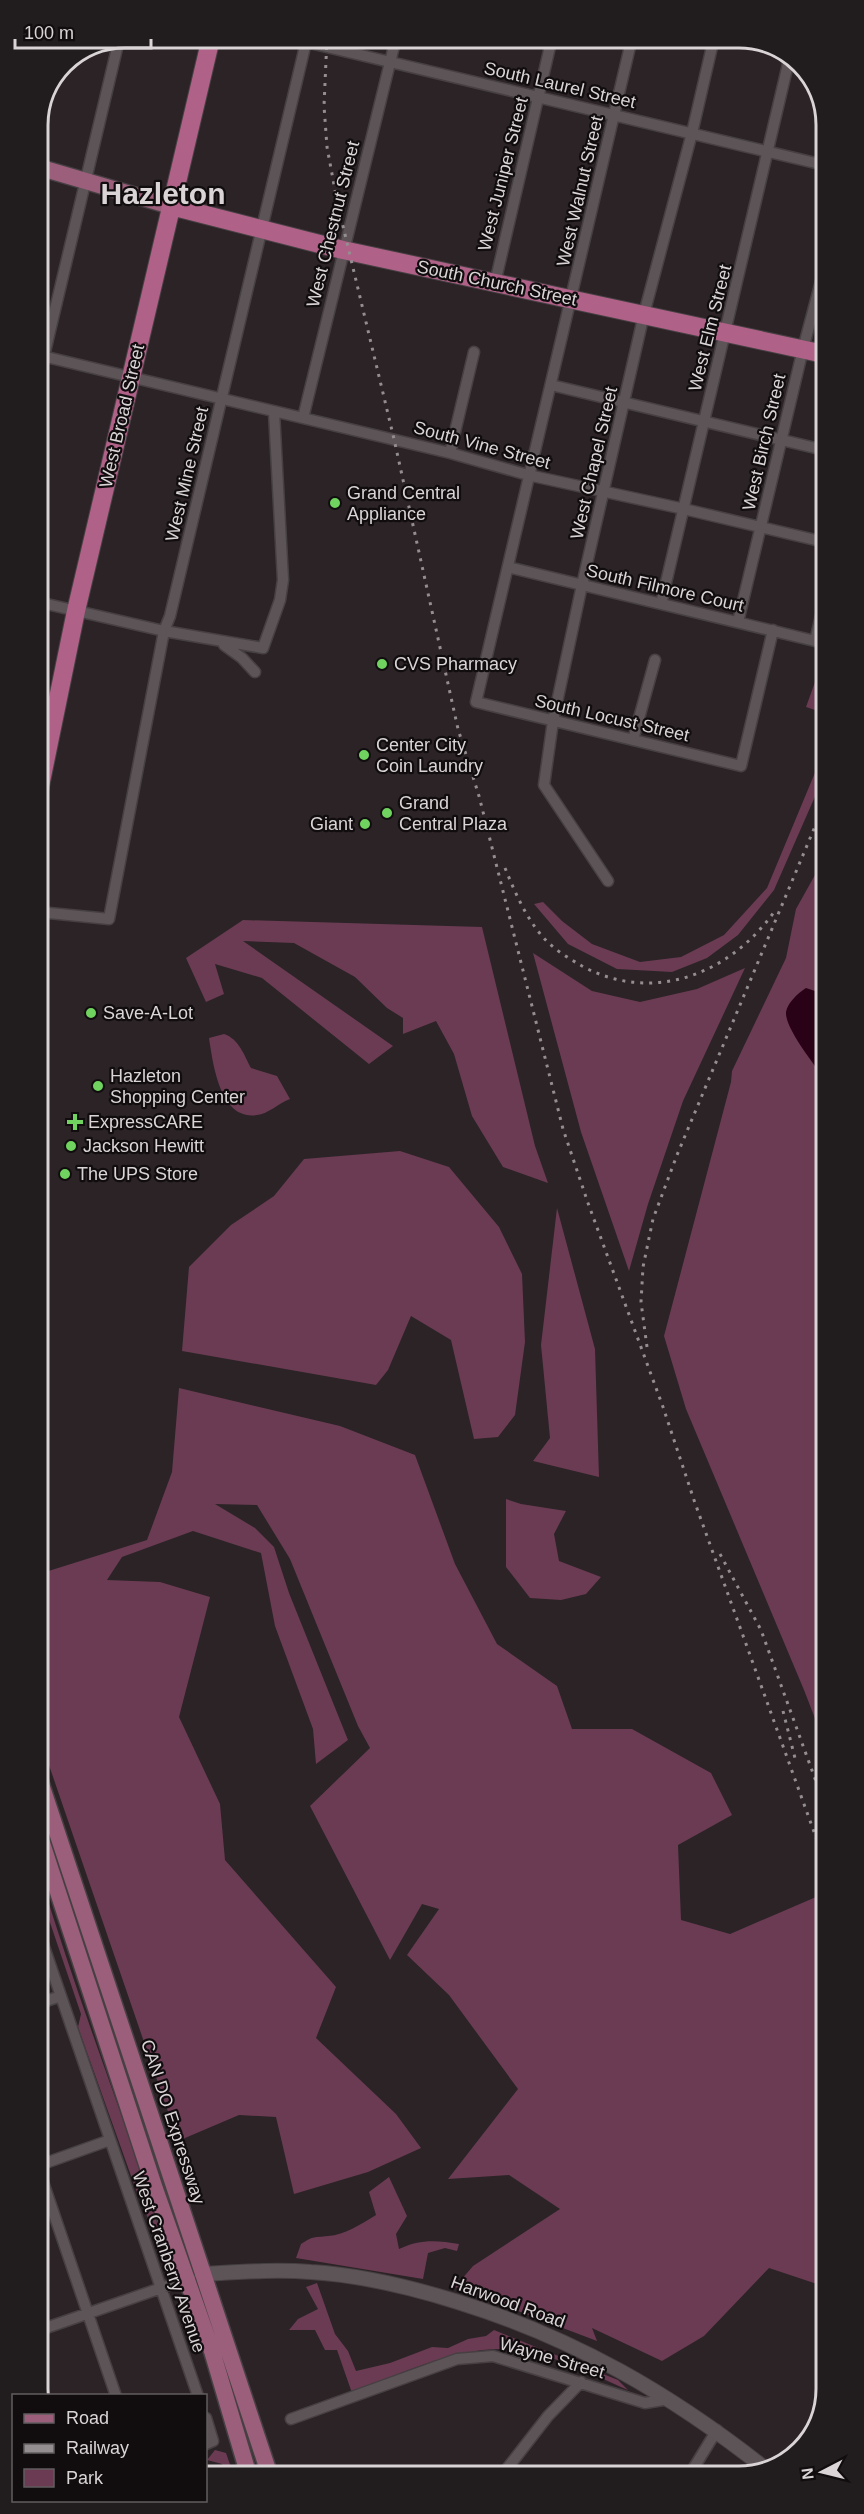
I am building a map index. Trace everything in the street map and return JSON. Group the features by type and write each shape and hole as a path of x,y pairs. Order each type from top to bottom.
{"highway":[{"name":"West Broad Street","path":"48,747 76,611 209,48"},
{"name":"South Church Street","path":"171,206 343,250 816,352"}],"main road":[{"path":"48,170 171,206"},
{"name":"CAN DO Expressway","path":"48,1806 195,2277 246,2466"},
{"name":"CAN DO Expressway","path":"48,1862 155,2190 195,2277 266,2466"}],"street":[{"name":"West Mine Street","path":"48,913 110,919 164,631 170,616 304,48"},
{"name":"South Laurel Street","path":"339,48 816,163"},
{"name":"West Chestnut Street","path":"303,418 394,48"},
{"name":"West Juniper Street","path":"495,283 550,48"},
{"name":"West Walnut Street","path":"476,702 630,48"},
{"name":"West Chapel Street","path":"608,881 544,785 553,721 582,585 605,493 644,314 692,134 712,48"},
{"path":"48,328 86,180 116,49"},
{"name":"West Elm Street","path":"661,604 788,65"},
{"name":"West Birch Street","path":"738,622 816,300"},
{"path":"450,453 474,352"},
{"name":"South Vine Street","path":"48,361 222,398 450,453 528,475 684,508 816,540"},
{"path":"550,385 816,448"},
{"path":"48,604 164,631 262,648 280,600 284,580 274,412"},
{"name":"South Filmore Court","path":"508,567 815,641 816,637"},
{"name":"South Locust Street","path":"476,702 741,765 773,630"},
{"path":"222,642 225,648 242,658 255,672"},
{"path":"633,740 655,660"},
{"name":"West Cranberry Avenue","path":"48,1959 197,2394"},
{"path":"48,2000 60,1996"},
{"path":"48,2162 110,2140"},
{"path":"48,2197 115,2394"},
{"name":"Harwood Road","path":"195,2277 272,2270 364,2278 423,2291 500,2315 569,2343 669,2399 717,2430 758,2463"},
{"path":"48,2327 195,2277"},
{"name":"Wayne Street","path":"291,2419 457,2359 493,2356 645,2403 669,2399"},
{"path":"509,2466 548,2416 581,2382"},
{"path":"207,2426 209,2443"},
{"path":"695,2466 717,2430"}],"green space":[{"path":"816,679 816,710 806,707"},
{"path":"816,770 816,794 774,890 738,935 707,958 672,972 617,969 568,944 534,904 543,902 562,921 592,944 640,962 681,957 724,935 767,888"},
{"path":"816,873 816,1721 686,1409 664,1336 732,1071 786,958 796,909"},
{"path":"243,920 482,927 535,1146 548,1183 503,1167 472,1116 454,1054 436,1021 403,1034 403,1018 387,1008 355,977 294,943 243,941 393,1046 369,1064 262,978 215,964 224,994 206,1002 186,958"},
{"path":"533,953 592,991 640,1002 697,989 745,968 683,1101 648,1204 629,1271 581,1132"},
{"path":"224,1034 234,1040 251,1068 277,1076 290,1099 257,1115 244,1114 234,1109 227,1100 216,1075 209,1038"},
{"path":"400,1151 449,1167 499,1227 522,1274 525,1342 515,1415 498,1437 474,1439 451,1340 411,1316 388,1370 376,1385 182,1351 189,1267 231,1225 274,1196 304,1159"},
{"path":"557,1208 595,1349 599,1477 533,1461 550,1438 541,1345"},
{"path":"179,1388 340,1426 415,1455 455,1564 497,1644 557,1686 572,1729 632,1729 711,1773 732,1815 678,1845 681,1920 730,1934 816,1897 816,2284 769,2268 704,2336 662,2361 592,2328 597,2341 455,2287 473,2266 560,2209 509,2175 448,2179 518,2089 449,1995 407,1955 439,1909 422,1904 390,1960 310,1806 370,1748 358,1726 290,1559 257,1505 215,1504 255,1528 274,1547 289,1593 348,1740 316,1764 313,1729 275,1626 261,1553 193,1531 122,1557 107,1580 160,1582 210,1597 179,1717 220,1804 225,1860 336,1987 316,2038 396,2114 421,2148 368,2172 294,2194 276,2117 239,2115 178,2141 48,1762 48,1571 147,1540 172,1472"},
{"path":"506,1499 521,1504 566,1511 554,1534 559,1561 601,1577 586,1594 561,1600 530,1598 506,1567"},
{"path":"48,1824 172,2205 160,2178 48,1837"},
{"path":"48,1901 170,2254 166,2262 135,2187 78,2027 81,2014 48,1917"},
{"path":"389,2177 407,2216 396,2234 399,2249 414,2243 436,2241 459,2244 457,2251 445,2248 428,2253 423,2279 296,2258 301,2244 309,2239 341,2234 376,2215 369,2192"},
{"path":"317,2283 335,2334 348,2351 356,2371 390,2363 432,2347 448,2348 468,2339 486,2336 494,2330 618,2380 628,2390 551,2358 535,2353 502,2349 463,2353 444,2358 352,2393 337,2350 325,2350 315,2330 289,2330 298,2319 318,2309 306,2287"},
{"path":"215,2450 226,2453 231,2466 222,2466 207,2460"}],"shaded area":[{"path":"806,988 816,992 816,1067 796,1038 786,1014 790,1003"}],"railway":[{"path":"327,48 324,106 327,147 337,201 394,439 458,729 479,796 563,1129 816,1837"},
{"path":"647,1347 641,1302 643,1267 653,1219 677,1155 816,824"},
{"path":"505,868 525,912 550,945 582,966 609,977 635,982 662,982 687,977 712,967 735,952 756,934 774,912"},
{"path":"720,1554 761,1630 816,1781"},
{"path":"783,1711 795,1758"}],"place":[{"name":"Grand Central Appliance","path":"335,503"},
{"name":"CVS Pharmacy","path":"382,664"},
{"name":"Center City Coin Laundry","path":"364,755"},
{"name":"Grand Central Plaza","path":"387,813"},
{"name":"Giant","path":"365,824"},
{"name":"Save-A-Lot","path":"91,1013"},
{"name":"Hazleton Shopping Center","path":"98,1086"},
{"name":"ExpressCARE","path":"75,1122"},
{"name":"Jackson Hewitt","path":"71,1146"},
{"name":"The UPS Store","path":"65,1174"}],"district":[{"name":"Hazleton","path":"163,194"}]}
